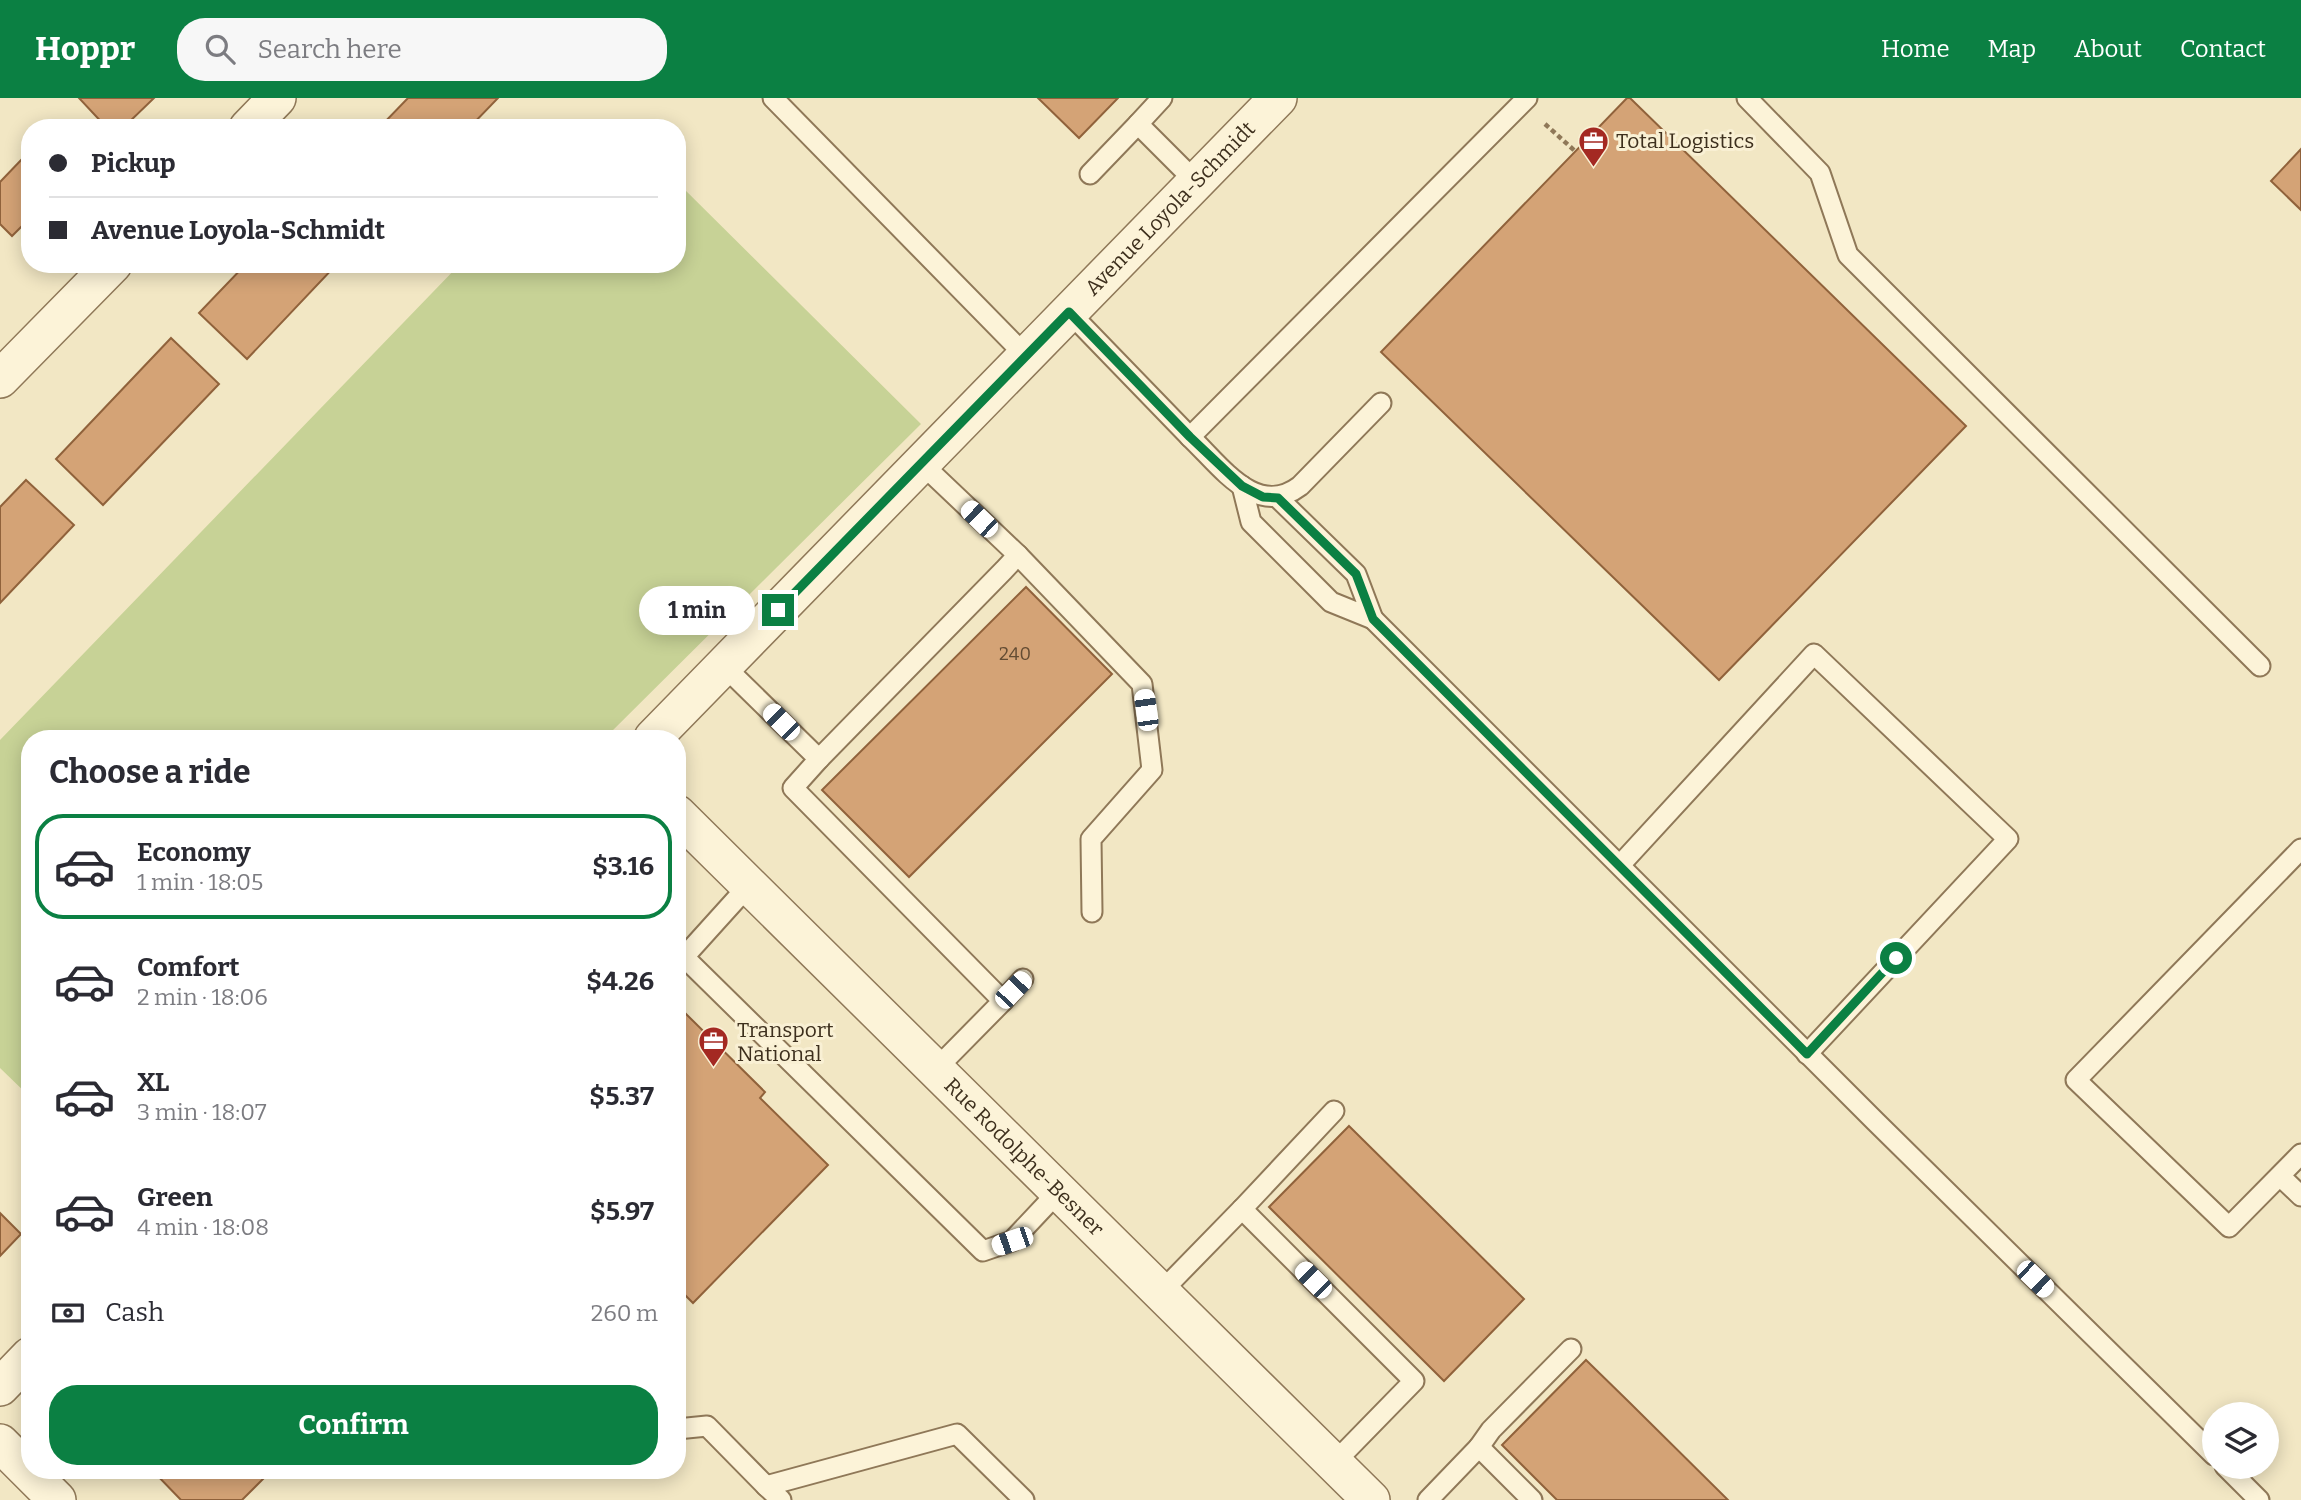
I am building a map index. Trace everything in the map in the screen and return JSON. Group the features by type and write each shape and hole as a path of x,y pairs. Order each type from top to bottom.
{"street":[{"path":"257,119 277,98"},
{"name":"Avenue Loyola-Schmidt","path":"661,730 1278,98"},
{"path":"0,379 104,273"},
{"name":"Rue Rodolphe-Besner","path":"686,823 1371,1500"},
{"path":"0,1387 21,1365"},
{"path":"0,1443 21,1464"},
{"path":"36,1479 57,1500"}],"lane":[{"path":"773,98 1026,356"},
{"path":"1090,174 1162,98"},
{"path":"1190,437 1527,98"},
{"path":"1746,98 1820,173 1849,255 2260,666"},
{"path":"1138,124 1196,182"},
{"path":"1069,312 1190,437 1242,486 1263,497 1278,498 1300,486 1381,403"},
{"path":"921,463 1018,555 1143,684 1152,770 1091,839 1092,912"},
{"path":"1242,486 1251,522 1331,602 1373,619 1807,1054 2202,1443"},
{"path":"1278,498 1356,574 1373,619"},
{"path":"1003,1001 793,788 1018,555"},
{"path":"1620,865 1814,654 2008,839 1807,1054"},
{"path":"724,666 819,759"},
{"path":"2301,849 2076,1080 2229,1227 2301,1154"},
{"path":"686,950 749,885"},
{"path":"686,962 983,1251 1012,1241 1059,1191"},
{"path":"936,1069 1023,979"},
{"path":"1161,1292 1334,1111"},
{"path":"2280,1175 2301,1196"},
{"path":"1242,1209 1414,1381 1334,1463"},
{"path":"1428,1500 1479,1447 1491,1430 1571,1349"},
{"path":"686,1428 707,1426 781,1500"},
{"path":"766,1486 957,1434 1024,1500"},
{"path":"1479,1447 1532,1500"},
{"path":"2238,1479 2259,1500"}],"path":[{"path":"1540,119 1576,151"}],"green space":[{"path":"686,191 921,424 613,730 21,730 21,1088 0,1068 0,740 451,273 686,273"}],"building":[{"path":"79,98 154,98 132,119 99,119"},
{"path":"408,98 498,98 478,119 388,119"},
{"path":"1038,98 1118,98 1079,138"},
{"path":"1627,98 1966,426 1719,680 1381,352"},
{"path":"2301,149 2301,210 2271,181"},
{"path":"21,160 21,227 12,236 0,224 0,182"},
{"path":"237,273 328,273 247,359 199,313"},
{"path":"171,338 219,384 103,505 56,459"},
{"path":"26,480 74,525 0,603 0,507"},
{"path":"1026,587 1112,674 909,877 822,790"},
{"path":"686,1014 765,1092 760,1098 828,1165 693,1303 686,1296"},
{"path":"1349,1126 1524,1299 1444,1381 1269,1207"},
{"path":"0,1213 21,1234 0,1256"},
{"path":"1586,1360 1728,1500 1557,1500 1502,1445"},
{"path":"161,1479 263,1479 242,1500 181,1500"}],"place":[{"name":"Total Logistics","path":"1593,168"},
{"name":"Transport National","path":"714,1069"}],"route":[{"path":"778,610 1069,312 1190,437 1242,486 1263,497 1278,498 1356,574 1373,619 1807,1054 1896,958"}]}
